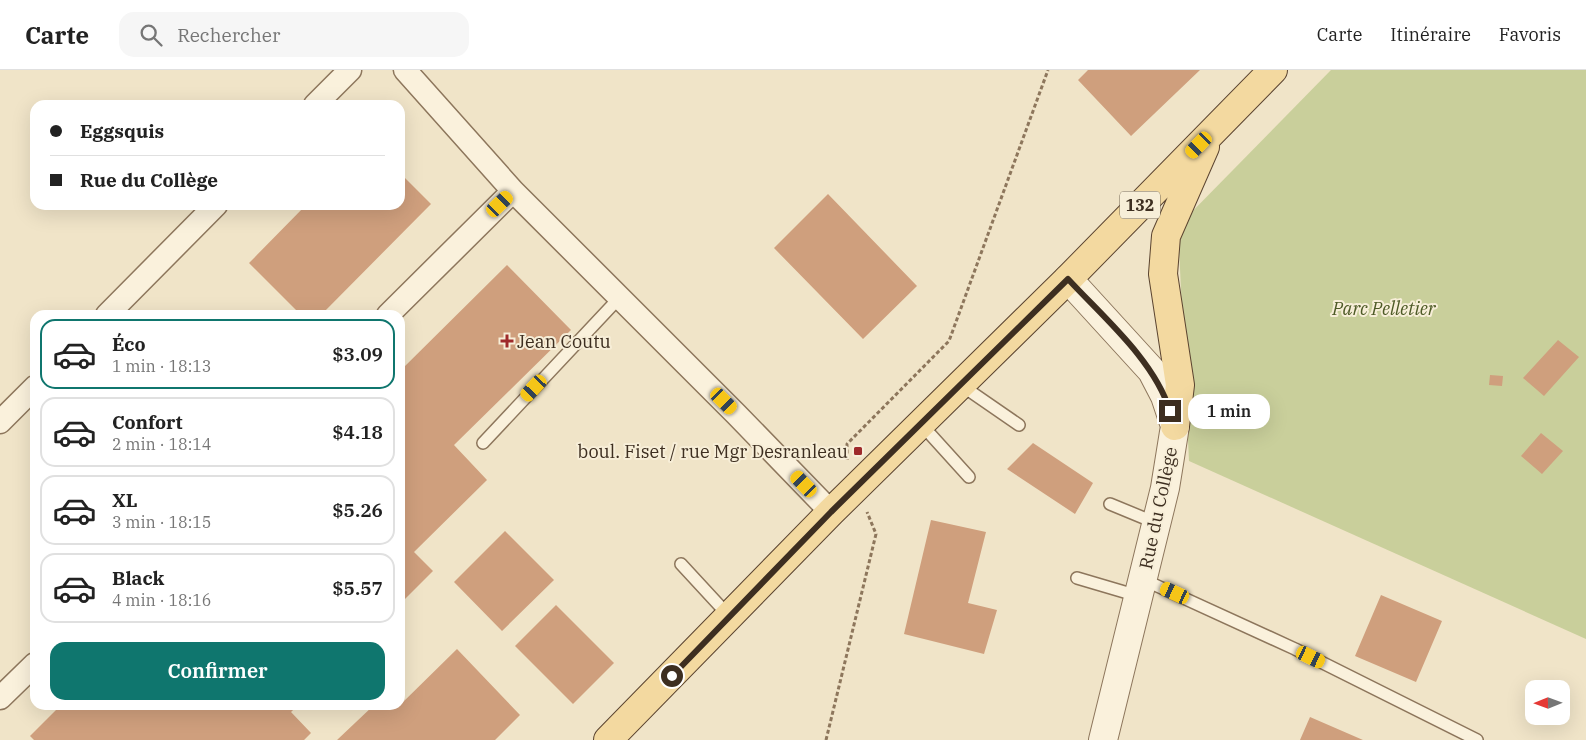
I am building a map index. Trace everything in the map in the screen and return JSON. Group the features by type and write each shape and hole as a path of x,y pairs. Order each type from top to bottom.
{"main road":[{"name":"132","path":"608,740 831,512 1068,279 1273,70"},
{"path":"1175,426 1180,384 1162,274 1166,236 1212,132"}],"street":[{"path":"320,100 350,70"},
{"path":"405,70 514,191 831,512"},
{"path":"393,310 514,191"},
{"path":"112,310 211,210"},
{"name":"Rue du Collège","path":"1068,279 1152,371 1166,396 1175,426 1156,523 1103,740"},
{"path":"0,422 30,392"},
{"path":"0,698 30,669"}],"lane":[{"path":"483,443 620,297"},
{"path":"961,385 1019,425"},
{"path":"921,424 969,477"},
{"path":"1110,504 1156,523"},
{"path":"680,564 730,617"},
{"path":"1077,578 1140,588 1295,649 1477,740"}],"green space":[{"name":"Parc Pelletier","path":"1331,70 1586,70 1586,639 1189,461 1178,226"}],"building":[{"path":"1088,70 1200,70 1131,136 1078,80"},
{"path":"405,178 431,204 326,310 296,310 249,263 301,210 405,210"},
{"path":"828,194 917,286 863,339 774,248"},
{"path":"507,265 571,330 454,445 487,480 414,552 433,571 405,599 405,366"},
{"path":"1558,340 1579,357 1544,396 1523,378"},
{"path":"1490,375 1503,376 1502,386 1489,385"},
{"path":"1541,433 1563,451 1542,474 1521,456"},
{"path":"1033,443 1093,483 1075,514 1007,469"},
{"path":"931,520 986,532 968,603 997,610 984,654 904,634"},
{"path":"505,531 554,580 502,631 454,582"},
{"path":"1381,595 1442,621 1416,682 1355,656"},
{"path":"556,605 614,663 573,704 515,646"},
{"path":"457,649 520,715 495,740 337,740 369,710 405,710 405,700"},
{"path":"56,710 293,710 291,712 311,733 304,740 34,740 30,736"},
{"path":"1310,717 1363,740 1300,740"}],"place":[{"name":"Jean Coutu","path":"507,341"},
{"name":"boul. Fiset / rue Mgr Desranleau","path":"858,451"}],"route":[{"path":"672,676 831,512 1068,279 1152,371 1166,396 1170,411"}]}
